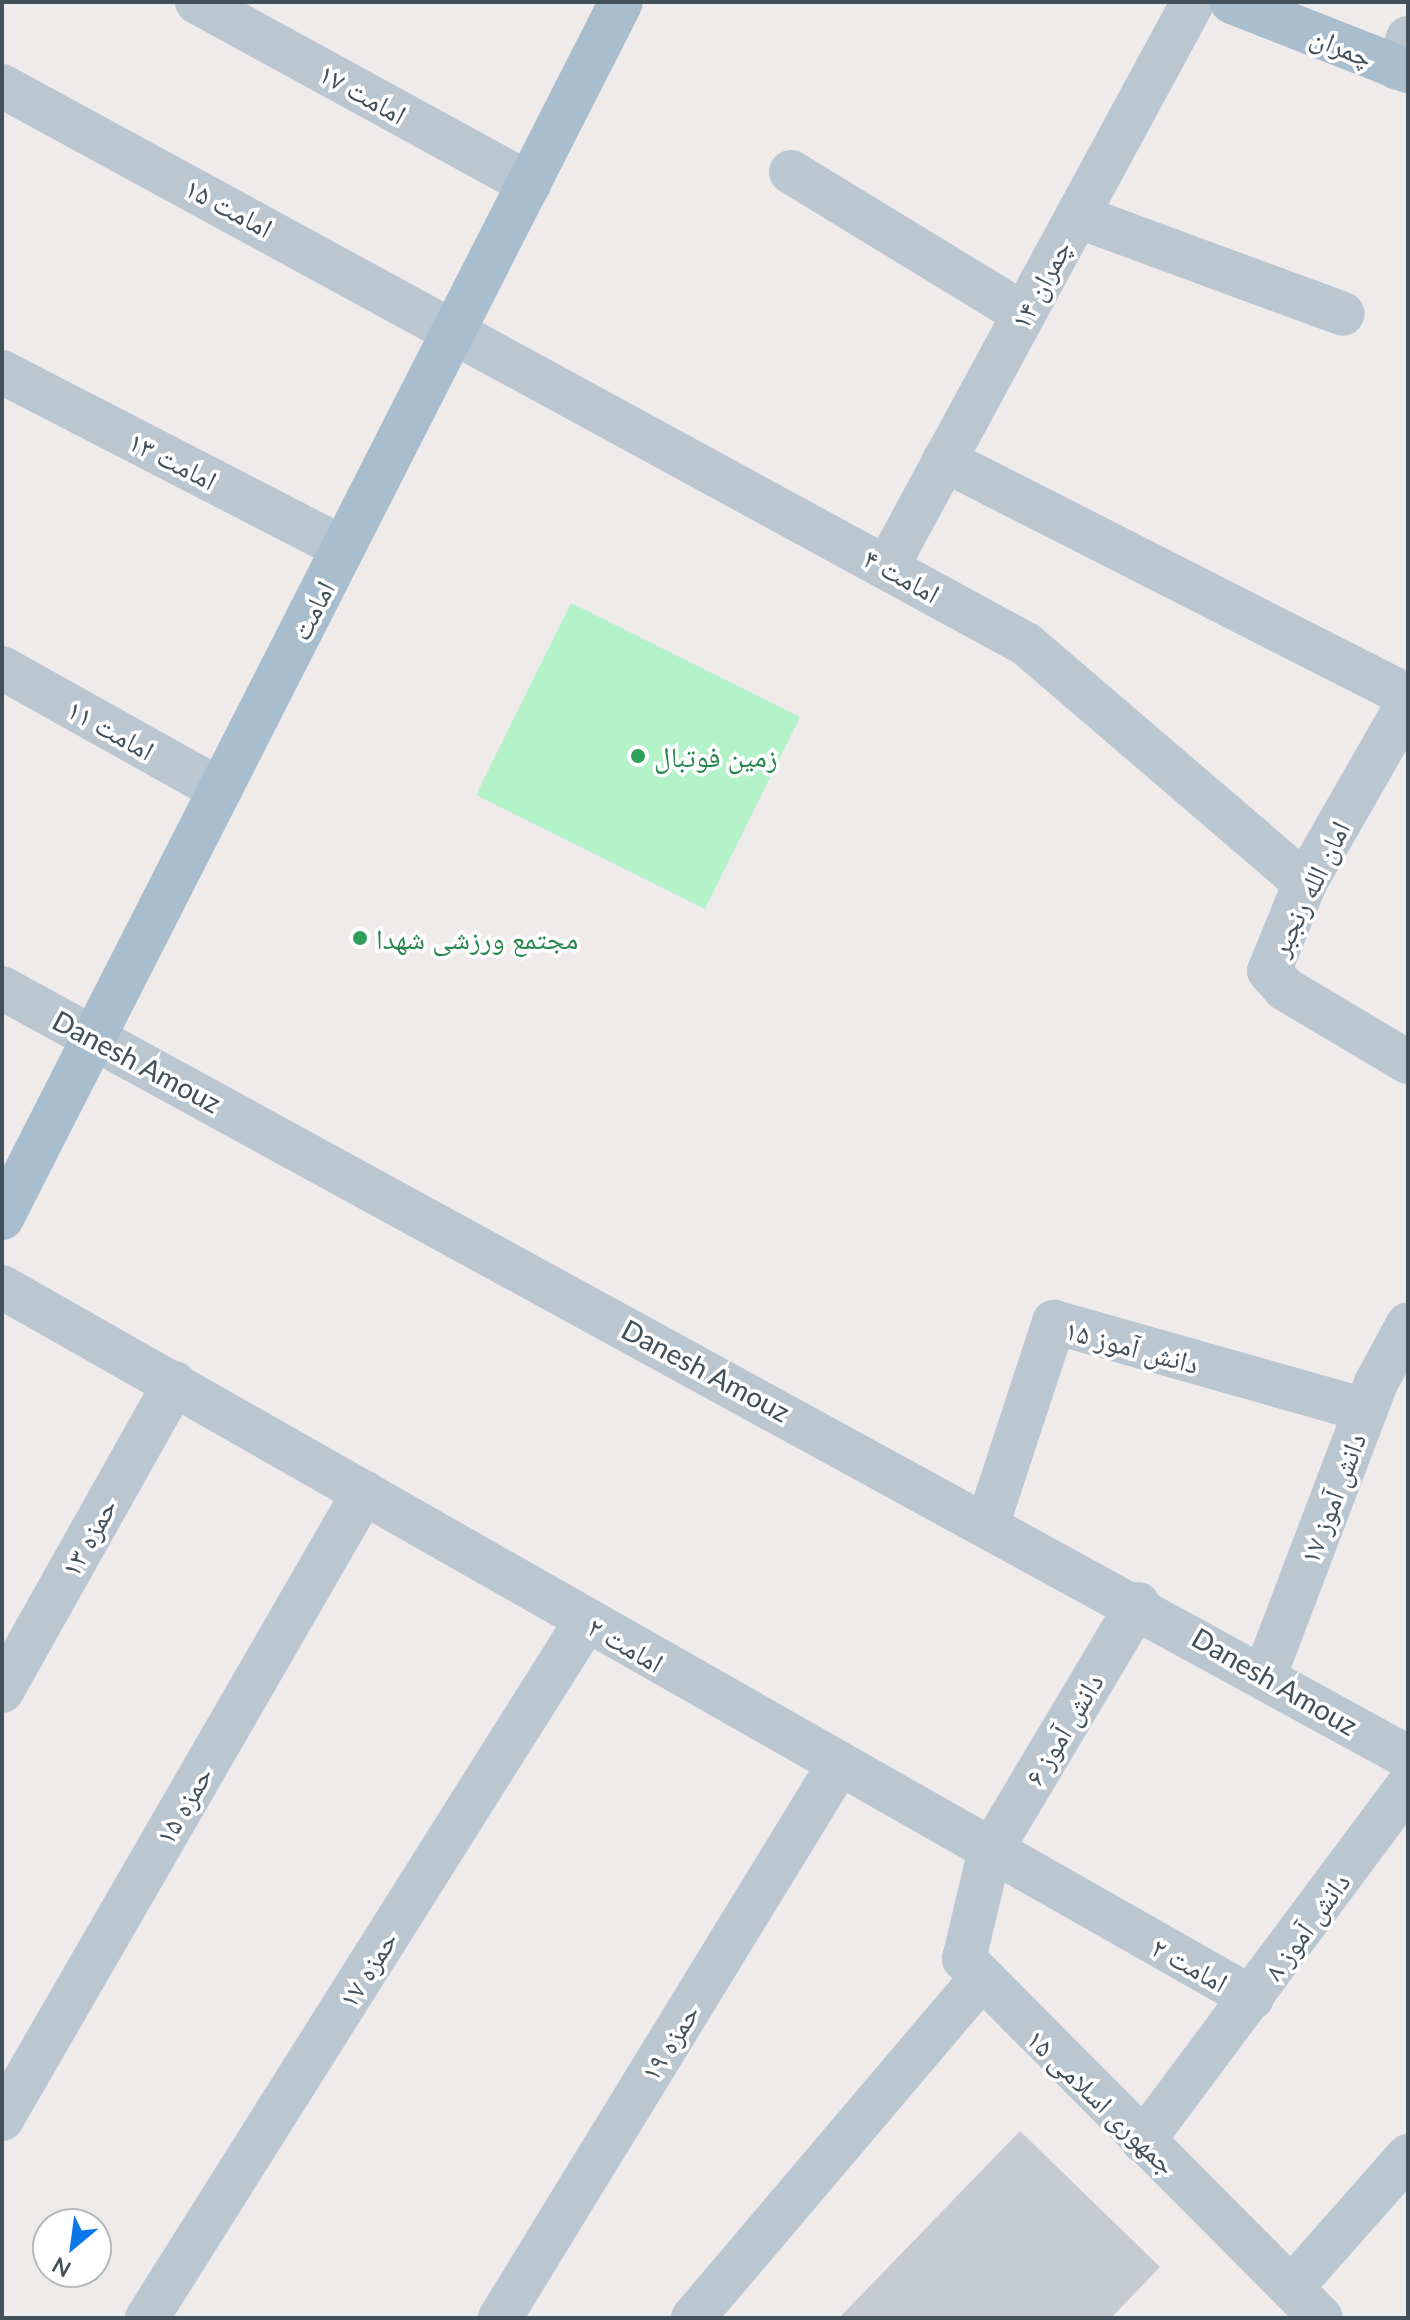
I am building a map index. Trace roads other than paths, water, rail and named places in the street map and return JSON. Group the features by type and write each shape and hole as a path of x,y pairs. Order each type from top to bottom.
{"main road":[{"name":"امامت","path":"2,1218 621,2"},
{"name":"چمران","path":"1232,2 1404,59"}],"street":[{"name":"امامت ۱۷","path":"197,2 529,184"},
{"name":"چمران ۱۴","path":"887,567 1193,2"},
{"name":"امامت ۱۵","path":"2,86 456,327"},
{"path":"791,172 1024,314"},
{"path":"1077,216 1343,314"},
{"name":"امامت ۴","path":"456,327 1026,644 1305,883"},
{"name":"امامت ۱۳","path":"2,372 343,548"},
{"path":"944,460 1408,696"},
{"name":"امامت ۱۱","path":"2,668 220,790"},
{"name":"امان الله رنجبر","path":"1408,703 1305,883 1269,971 1285,989 1408,1062"},
{"name":"Danesh Amouz","path":"2,988 1138,1604 1408,1757"},
{"name":"امامت ۲","path":"2,1287 175,1383 989,1854 1252,1998"},
{"name":"دانش آموز ۱۵","path":"988,1523 1054,1322 1383,1399"},
{"name":"دانش آموز ۱۷","path":"1265,1675 1383,1399 1408,1324"},
{"name":"حمزه ۱۳","path":"2,1691 175,1383"},
{"name":"حمزه ۱۵","path":"2,2119 364,1492"},
{"name":"دانش آموز ۶","path":"989,1854 1138,1604"},
{"name":"حمزه ۱۷","path":"147,2318 586,1621"},
{"name":"حمزه ۱۹","path":"500,2318 838,1766"},
{"name":"دانش آموز ۸","path":"1143,2141 1408,1786"},
{"name":"جمهوری اسلامی ۱۵","path":"989,1854 963,1939 964,1959 979,1981 1293,2286 1321,2318"},
{"path":"693,2318 979,1981"},
{"path":"1293,2286 1408,2156"}],"place":[{"name":"زمین فوتبال","path":"638,756"},
{"name":"مجتمع ورزشی شهدا","path":"360,938"}]}
